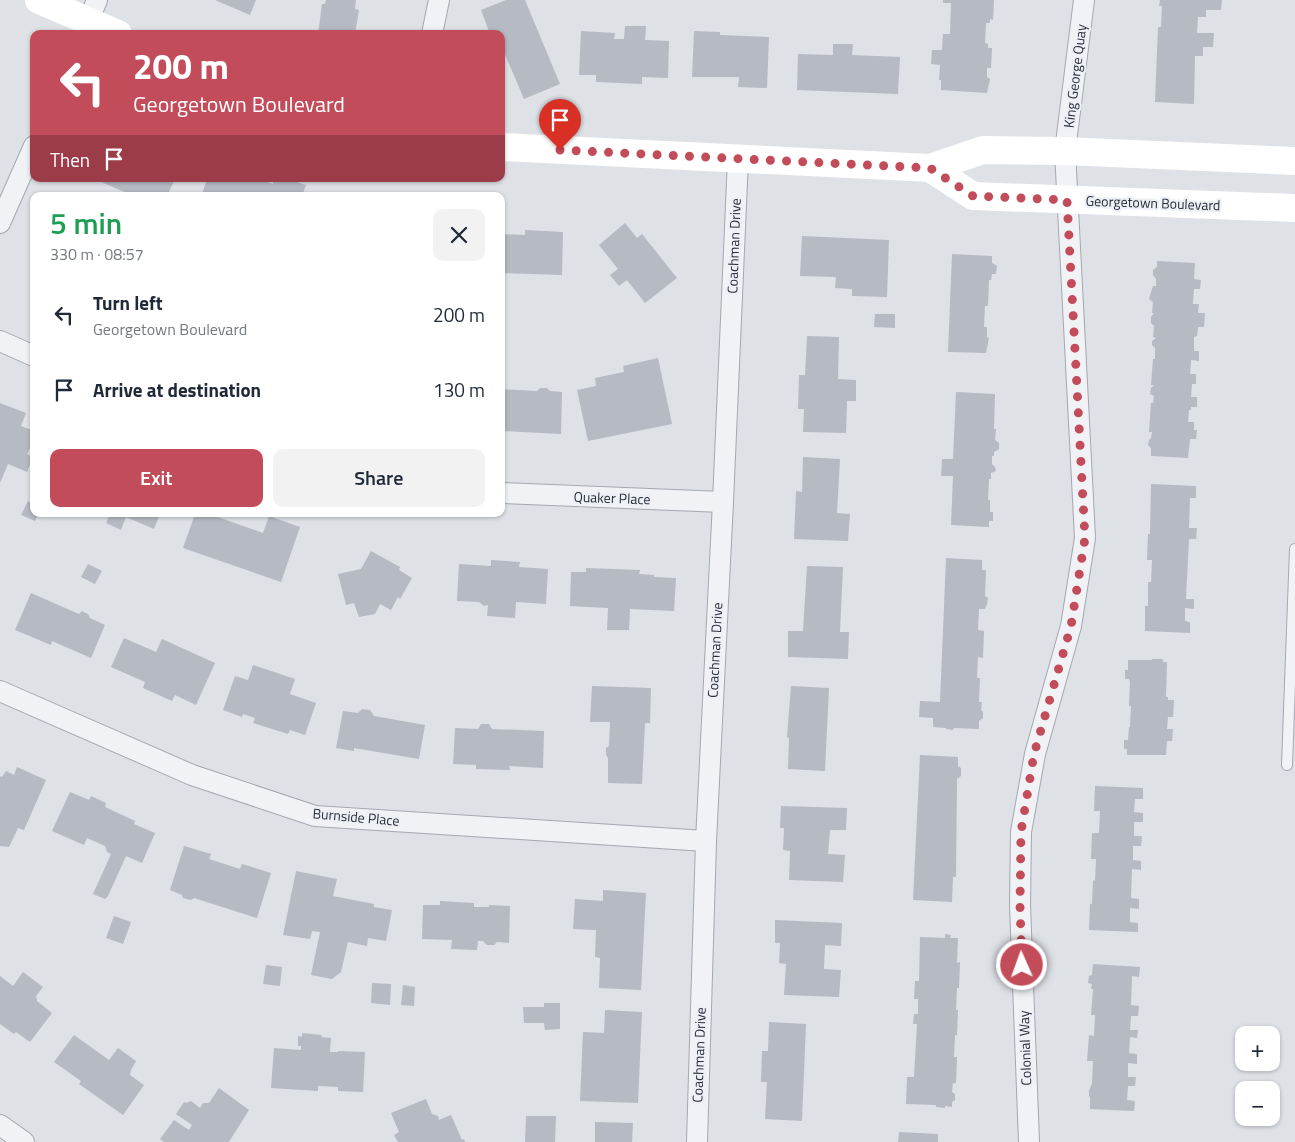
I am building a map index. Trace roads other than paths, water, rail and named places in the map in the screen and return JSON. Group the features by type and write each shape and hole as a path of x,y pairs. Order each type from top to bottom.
{"street":[{"path":"39,0 90,18 111,30"},
{"path":"433,30 439,0"},
{"name":"King George Quay","path":"1065,151 1084,0"},
{"path":"505,147 930,168 983,150 1065,151 1295,162"},
{"name":"Colonial Way","path":"1029,1142 1020,906 1021,832 1034,754 1071,626 1085,538 1065,151"},
{"path":"0,223 30,155"},
{"name":"Coachman Drive","path":"696,1142 706,841 738,159"},
{"name":"Georgetown Boulevard","path":"930,168 973,196 1295,208"},
{"path":"0,341 30,354"},
{"name":"Quaker Place","path":"505,493 723,502"},
{"name":"Burnside Place","path":"0,691 192,775 315,816 706,841"},
{"path":"0,1125 24,1142"}],"lane":[{"path":"1287,765 1295,550"}]}
